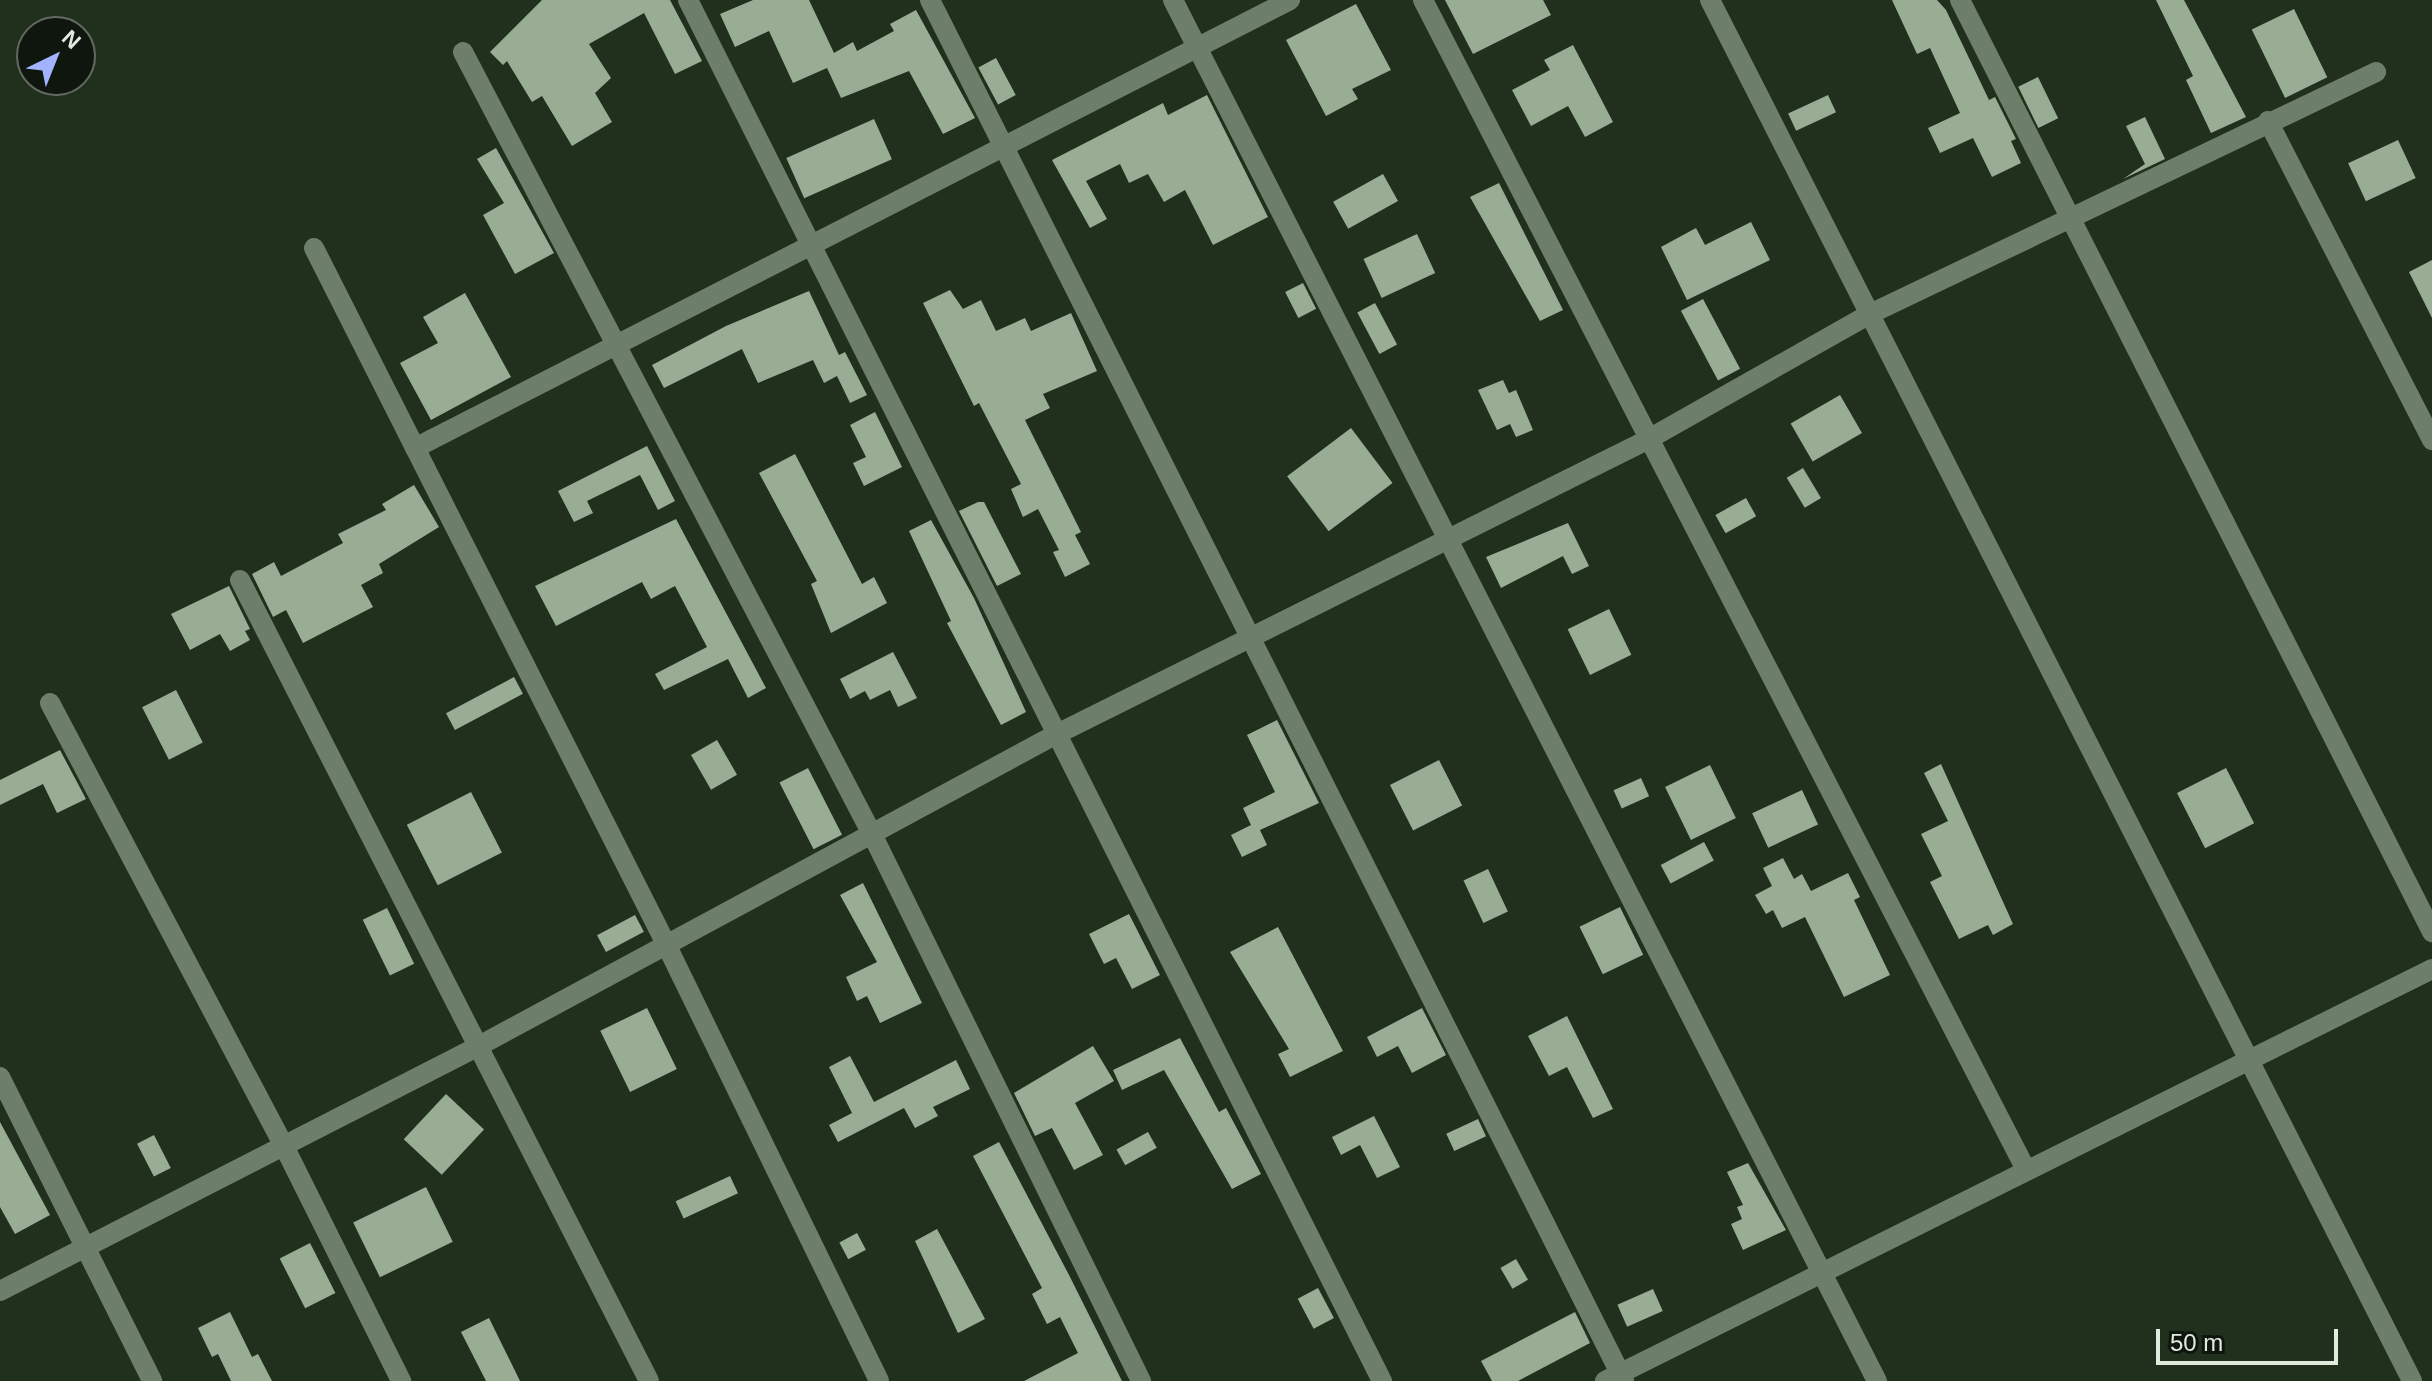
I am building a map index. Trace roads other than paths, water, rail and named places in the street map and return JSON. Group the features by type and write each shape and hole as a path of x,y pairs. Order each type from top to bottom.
{"street":[{"path":"688,0 1053,736 1382,1381"},
{"path":"930,0 1006,144 1617,1378 2250,1057 2432,969"},
{"path":"1173,0 1877,1381"},
{"path":"415,448 1290,0"},
{"path":"1423,0 1647,440 2026,1170"},
{"path":"1710,0 2250,1057 2412,1381"},
{"path":"1960,0 2432,932"},
{"path":"463,52 871,832 1141,1381"},
{"path":"0,1291 477,1047 665,942 1053,736 1647,440 1870,314 2376,72"},
{"path":"2268,121 2432,440"},
{"path":"314,248 665,942 879,1381"},
{"path":"240,580 649,1381"},
{"path":"50,703 284,1146 401,1381"},
{"path":"0,1077 152,1381"}]}
